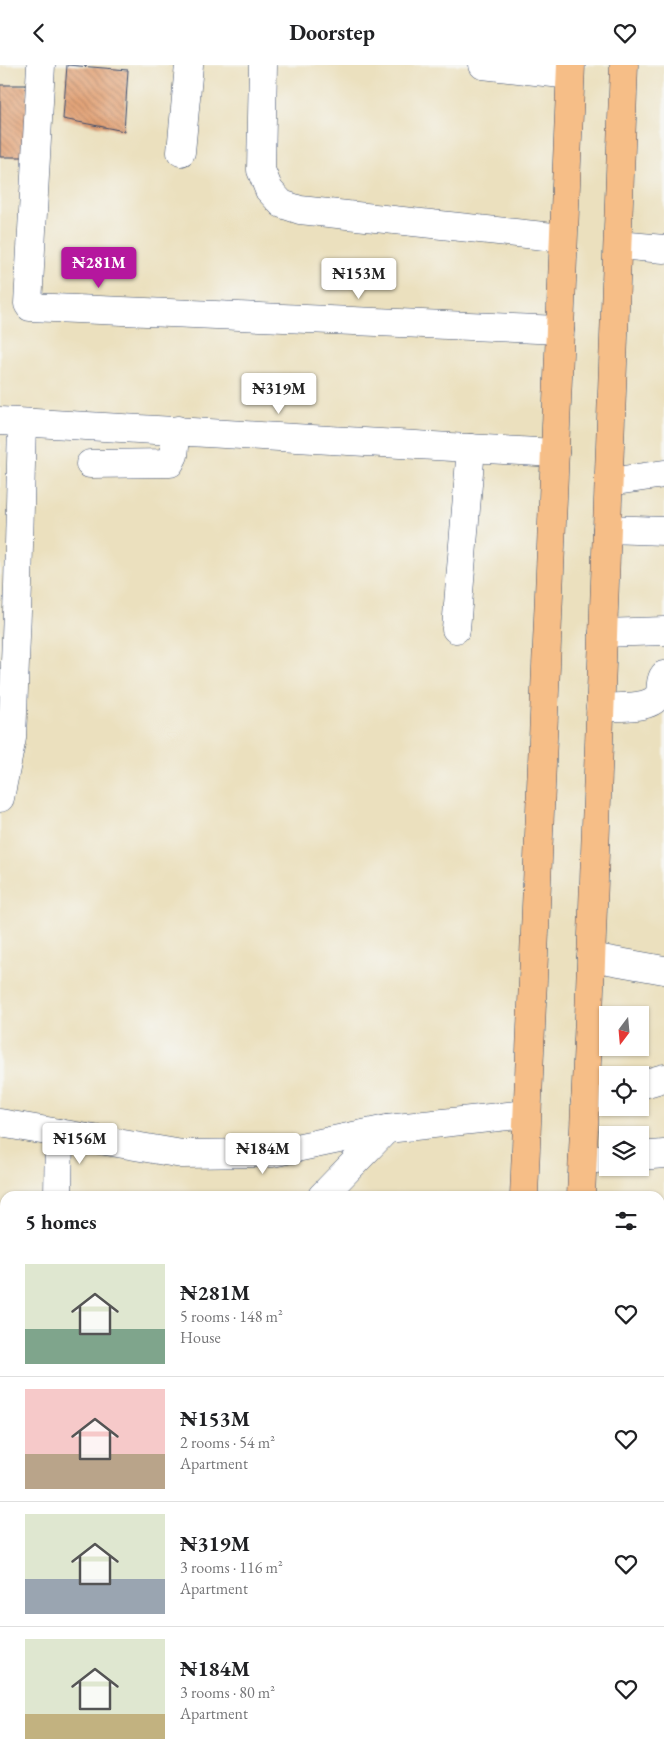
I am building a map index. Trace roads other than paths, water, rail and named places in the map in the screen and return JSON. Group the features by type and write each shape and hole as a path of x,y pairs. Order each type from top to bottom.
{"main road":[{"path":"583,1191 595,1159 596,1097 591,957 624,65"},
{"path":"524,1191 570,70"}],"street":[{"path":"40,65 28,304 30,307 560,330"},
{"path":"181,152 189,65"},
{"path":"263,65 261,170 269,190 282,204 300,210 563,238"},
{"path":"483,65 570,70"},
{"path":"618,245 664,249"},
{"path":"0,799 12,738 18,586 11,422 555,453"},
{"path":"90,464 170,463 174,455 177,430"},
{"path":"456,629 471,448"},
{"path":"608,482 664,473"},
{"path":"607,529 664,531"},
{"path":"603,633 664,631"},
{"path":"600,707 647,705 654,702 659,694 661,679 664,675"},
{"path":"591,957 664,970"},
{"path":"649,1082 664,1078"},
{"path":"0,1123 182,1154 272,1153 387,1129 527,1114"},
{"path":"327,1191 387,1129"},
{"path":"58,1191 59,1133"},
{"path":"649,1155 664,1154"}]}
